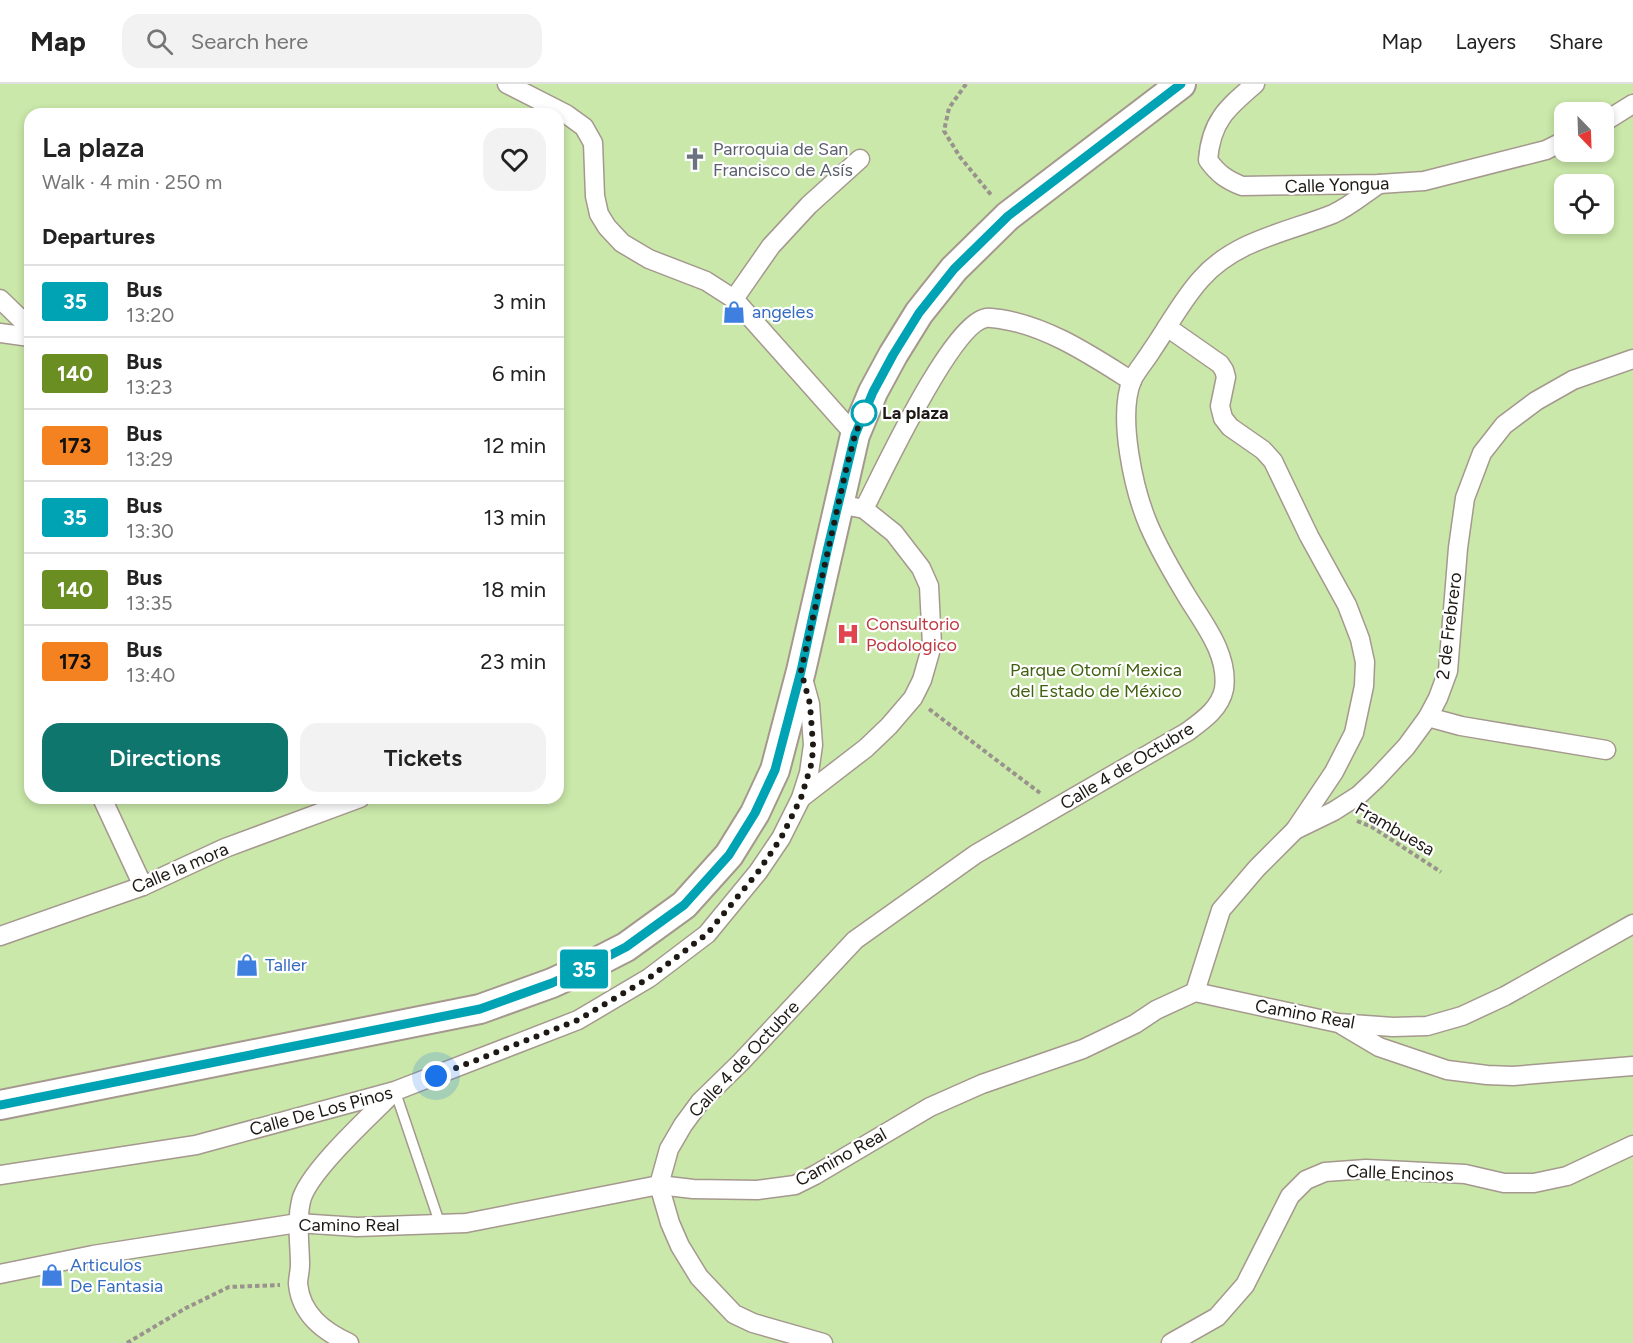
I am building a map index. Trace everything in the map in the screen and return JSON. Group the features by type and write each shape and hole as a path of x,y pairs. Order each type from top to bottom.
{"main road":[{"path":"0,1105 480,1009 552,983 587,967 626,947 684,905 729,855 755,813 775,770 801,671 851,506 855,435 873,392 919,313 954,269 1008,216 1181,84"}],"street":[{"path":"507,84 554,108"},
{"name":"Calle Yongua","path":"1255,84 1230,105 1213,129 1208,160 1227,180 1242,186 1424,181 1554,146"},
{"path":"1614,116 1633,104"},
{"path":"564,113 584,127 593,143 598,214 621,243 649,260 706,281 734,298 855,435"},
{"path":"734,298 771,246 809,205 860,159"},
{"name":"Calle 4 de Octubre","path":"659,1185 669,1149 700,1102 741,1062 855,940 976,854 1187,732 1218,704 1224,688 1220,653 1209,630 1162,553 1148,524 1135,481 1128,448 1126,413 1132,381 1201,278 1225,258 1263,237 1336,213 1379,184"},
{"path":"0,299 24,322"},
{"path":"801,798 866,748 889,726 914,698 922,680 932,645 929,585 921,568 894,533 851,506 919,403 953,346 969,327 986,318 1012,321 1040,330 1092,356 1132,381"},
{"path":"1167,327 1220,364 1224,370 1226,378 1220,406 1223,418 1230,427 1263,450 1273,461 1347,605 1360,639 1365,662 1364,686 1354,733 1334,772 1295,830"},
{"path":"0,333 24,336"},
{"name":"2 de Frebrero","path":"1195,992 1221,910 1257,868 1295,830 1334,811 1359,795 1377,779 1406,747 1428,717 1448,671 1458,548 1465,498 1482,453 1504,425 1536,401 1573,380 1633,359"},
{"name":"Calle De Los Pinos","path":"0,1175 196,1145 395,1091 578,1020 649,978 707,934 758,872 781,838 801,798 812,762 813,745 810,704 801,671"},
{"path":"1428,717 1461,726 1606,750"},
{"path":"105,804 143,886"},
{"name":"Calle la mora","path":"0,936 143,886 225,848 348,804"},
{"name":"Camino Real","path":"0,1274 93,1255 298,1223 357,1227 466,1223 659,1185 727,1191 795,1185 930,1107 982,1083 1083,1049 1195,992 1338,1023 1393,1027 1426,1026 1462,1016 1505,996 1633,924"},
{"path":"1338,1023 1379,1047 1447,1070 1513,1076 1633,1065"},
{"path":"349,1343 319,1326 304,1308 298,1284 298,1223 302,1198 313,1178 364,1121 395,1091"},
{"name":"Calle Encinos","path":"1171,1343 1217,1317 1245,1285 1290,1196 1306,1180 1325,1172 1366,1169 1465,1174 1504,1183 1534,1183 1567,1176 1633,1144"},
{"path":"659,1185 670,1223 680,1246 699,1277 716,1297 734,1314 753,1323 823,1343"}],"lane":[{"path":"395,1091 440,1224"}],"path":[{"path":"966,84 949,108 944,131 960,157 1008,216"},
{"path":"914,698 1013,771 1058,808"},
{"name":"Frambuesa","path":"1334,811 1371,827 1441,872"},
{"path":"127,1343 186,1308 229,1287 298,1284"}],"green space":[{"name":"Parque Otomí Mexica del Estado de México","path":"0,84 1633,84 1633,1343 0,1343"}],"bus line":[{"name":"35","path":"0,1105 480,1009 552,983 587,967 626,947 684,905 729,855 755,813 775,770 801,671 855,435 873,392 893,355 919,313 954,269 1008,216 1181,84"}],"place":[{"name":"Parroquia de San Francisco de Asís","path":"695,159"},
{"name":"angeles","path":"734,312"},
{"name":"La plaza","path":"864,413"},
{"name":"Consultorio Podologico","path":"848,634"},
{"name":"Taller","path":"247,965"},
{"name":"Articulos De Fantasia","path":"52,1275"}],"route":[{"path":"436,1076 578,1020 649,978 707,934 758,872 781,838 801,798 812,762 810,704 801,671 846,470 855,435 864,413"}]}
